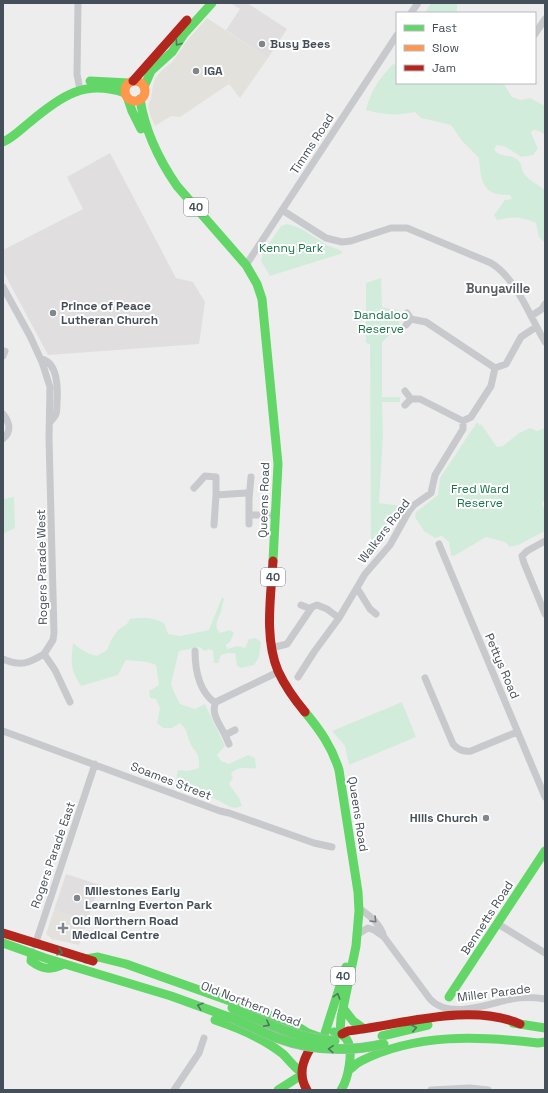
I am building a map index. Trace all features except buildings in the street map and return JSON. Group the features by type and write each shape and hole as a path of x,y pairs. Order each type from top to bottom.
{"main road":[{"path":"127,96 126,88 202,3"},
{"name":"40","path":"140,100 151,71 172,52 184,34 212,3"},
{"path":"3,142 79,87 93,81 139,82 144,87"},
{"path":"79,87 116,88 134,101 140,100"},
{"name":"Queens Road","path":"127,96 139,126 144,135 152,144 177,186 246,265 257,284 263,307 278,464 270,625 271,648 278,672 291,694 324,736 336,758 359,890 358,934 353,965 343,1008 341,1034"},
{"name":"Queens Road","path":"140,100 143,117 152,144"},
{"name":"Bennetts Road","path":"449,998 545,851"},
{"name":"Queens Road","path":"322,1035 331,1018 347,963 351,935 352,891 355,874"},
{"name":"Old Northern Road","path":"3,933 86,959 231,1013 306,1038 346,1041 369,1039 383,1040 464,1030 498,1031 545,1040"},
{"name":"Old Northern Road","path":"3,943 64,964 231,1013"},
{"path":"86,959 98,957 126,964 292,1023 308,1033 322,1035 334,1032 341,1034 349,1041 351,1048 347,1081 341,1090"},
{"path":"91,971 104,981 246,1031 274,1048 300,1074 301,1080 307,1090"},
{"path":"343,1008 353,1022 364,1029"},
{"path":"341,1034 348,1031 422,1018 457,1015 508,1018 520,1024"},
{"name":"Old Northern Road","path":"383,1040 418,1027 464,1022 505,1022 545,1028"},
{"name":"40","path":"300,1074 309,1052 322,1035"},
{"path":"349,1070 364,1060 381,1053 416,1043 434,1040 482,1037 538,1043 545,1040"},
{"path":"278,1090 300,1074"},
{"path":"347,1081 351,1090"}],"street":[{"path":"78,3 77,74 79,87"},
{"path":"412,12 418,3"},
{"path":"536,32 545,19"},
{"name":"Timms Road","path":"246,265 396,37"},
{"path":"282,210 326,238 346,241 358,239 391,228 407,228 496,267 510,281 545,342"},
{"name":"Rogers Parade West","path":"3,287 41,359 50,387 54,633 53,640 44,654"},
{"path":"531,316 542,310 545,304"},
{"path":"406,325 409,316 426,322 495,368 506,364 521,337 536,327"},
{"name":"Walkers Road","path":"298,678 314,652 339,618 365,574 390,545 409,511 414,505 431,493 432,481 463,429 464,421 471,417 491,386 495,368"},
{"path":"405,391 411,399"},
{"path":"405,405 411,399 420,399 464,421"},
{"path":"3,414 8,421 10,429 9,434 3,439"},
{"path":"194,488 205,476 216,477 214,525"},
{"path":"249,524 248,515 251,477"},
{"path":"216,495 249,494"},
{"path":"248,515 276,515"},
{"path":"545,541 527,551 522,556 545,614"},
{"name":"Pettys Road","path":"439,544 545,797"},
{"path":"357,588 370,610 376,614"},
{"path":"301,605 311,609"},
{"path":"271,648 287,644 311,609 317,605 339,618"},
{"path":"195,651 196,669 199,680 207,696 215,703"},
{"path":"3,659 27,663 44,654 55,670 70,702"},
{"path":"229,744 214,712 215,703 220,699 278,672"},
{"path":"425,678 453,744 457,749 464,752 472,751 518,732"},
{"path":"225,735 235,730"},
{"name":"Soames Street","path":"3,731 220,811 314,843 332,847"},
{"name":"Rogers Parade East","path":"32,953 95,764"},
{"name":"Miller Parade","path":"359,908 381,928 384,936 430,999 442,1008 450,1009 480,1007 518,999 545,999"},
{"path":"498,924 545,953"},
{"path":"358,934 366,929 370,929 384,936"},
{"path":"174,1090 201,1050 204,1038"},
{"path":"431,1090 470,1088 488,1090"}],"shaded area":[{"name":"Busy Bees","path":"230,3 247,3 287,29 268,58 226,30 240,9"},
{"path":"207,18 268,58 240,98 229,84 180,117 171,116 155,126 148,106 155,79 161,71 172,62 185,43"},
{"path":"110,153 176,278 193,282 205,302 199,344 48,355 3,271 3,250 83,209 67,177"},
{"name":"Milestones Early Learning Everton Park","path":"66,874 100,885 87,921 54,910"},
{"path":"54,910 87,921 79,945 52,939 46,934"}],"green space":[{"path":"431,3 457,3 457,12 426,12"},
{"path":"393,64 396,65 396,84 504,84 512,97 521,100 530,98 545,106 545,135 539,131 533,130 531,133 538,149 533,155 521,157 506,147 497,145 494,149 500,155 513,157 519,161 525,175 545,190 545,243 539,237 536,223 526,219 517,218 497,220 494,215 505,200 512,199 510,195 501,195 488,190 482,180 479,158 462,141 451,125 421,118 415,112 390,114 366,110 370,96"},
{"name":"Kenny Park","path":"287,224 303,230 343,253 270,276 261,261 263,252 281,226"},
{"name":"Dandaloo Reserve","path":"381,278 382,307 400,311 399,328 382,342 382,397 400,397 400,402 382,402 383,435 379,503 401,506 371,550 370,344 366,343 366,283"},
{"name":"Fred Ward Reserve","path":"477,422 480,426 481,424 497,447 503,446 519,433 530,428 537,431 545,428 545,500 542,503 545,512 545,531 518,545 510,547 505,542 486,537 454,556 451,555 449,542 442,536 435,538 424,531 415,517 416,512 438,495 440,478"},
{"path":"14,497 15,528 3,534 3,499"},
{"path":"222,597 224,599 216,625 220,633 230,630 234,633 230,642 226,645 227,649 238,646 245,648 249,639 256,638 261,642 259,657 254,665 241,668 237,666 235,653 221,655 218,663 214,663 213,651 209,649 205,651 199,647 179,651 171,684 180,704 195,709 205,704 225,746 217,755 221,761 229,764 248,755 255,758 256,768 240,768 231,774 233,778 229,784 239,798 242,806 236,808 230,807 218,800 187,790 176,780 178,770 188,771 199,768 199,758 191,744 186,730 180,723 172,728 163,728 157,723 160,708 156,699 150,698 149,691 159,685 156,665 147,662 126,660 118,675 81,686 72,666 73,643 84,651 97,656 107,650 111,640 118,630 127,624 130,619 143,618 164,623 168,634 180,636 209,630"},
{"path":"402,702 416,737 349,765 345,746 332,731"}],"traffic: fast":[{"path":"144,87 151,71 172,52 184,34 212,3"},
{"path":"90,81 129,83"},
{"path":"3,142 52,105 74,92 98,88 111,89 125,93"},
{"path":"128,99 141,129"},
{"path":"140,99 149,134 170,176 246,265 257,284 262,299 278,464 273,561"},
{"path":"305,712 325,739 339,770 358,892 359,911 356,946 341,1018 340,1033"},
{"path":"449,997 545,851"},
{"path":"3,943 45,958 171,996 229,1017"},
{"path":"32,953 31,961 39,966 51,968 64,964"},
{"path":"86,959 98,957 126,964 292,1023 308,1033 319,1037"},
{"path":"325,1033 346,967"},
{"path":"232,1008 270,1025 294,1033 307,1037 335,1041"},
{"path":"343,1008 353,1021 364,1029"},
{"path":"229,1017 277,1038 303,1046 344,1049 371,1047 384,1044"},
{"path":"215,1020 259,1038 283,1054 301,1072"},
{"path":"513,1023 545,1028"},
{"path":"382,1036 428,1025"},
{"path":"334,1032 341,1034 346,1038 350,1051 348,1073 341,1090"},
{"path":"349,1070 361,1061 382,1052 404,1045 426,1041 471,1038 538,1043 545,1042"},
{"path":"278,1090 300,1076"}],"traffic: slow":[{"path":"135,81 142,84 145,91 142,98 135,101 128,98 125,91 128,84 135,81"}],"traffic: jam":[{"path":"133,81 187,20"},
{"path":"273,561 270,602 271,644 278,671 294,698 305,712"},
{"path":"3,933 93,961"},
{"path":"342,1034 348,1031 412,1020 457,1015 479,1015 500,1018 520,1024"},
{"path":"307,1090 302,1077 303,1064 308,1052 316,1040"}],"place":[{"name":"Busy Bees","path":"262,44"},
{"name":"IGA","path":"196,71"},
{"name":"Prince of Peace Lutheran Church","path":"53,313"},
{"name":"Hills Church","path":"486,818"},
{"name":"Milestones Early Learning Everton Park","path":"77,898"},
{"name":"Old Northern Road Medical Centre","path":"63,928"}],"district":[{"name":"Bunyaville","path":"498,288"}]}
